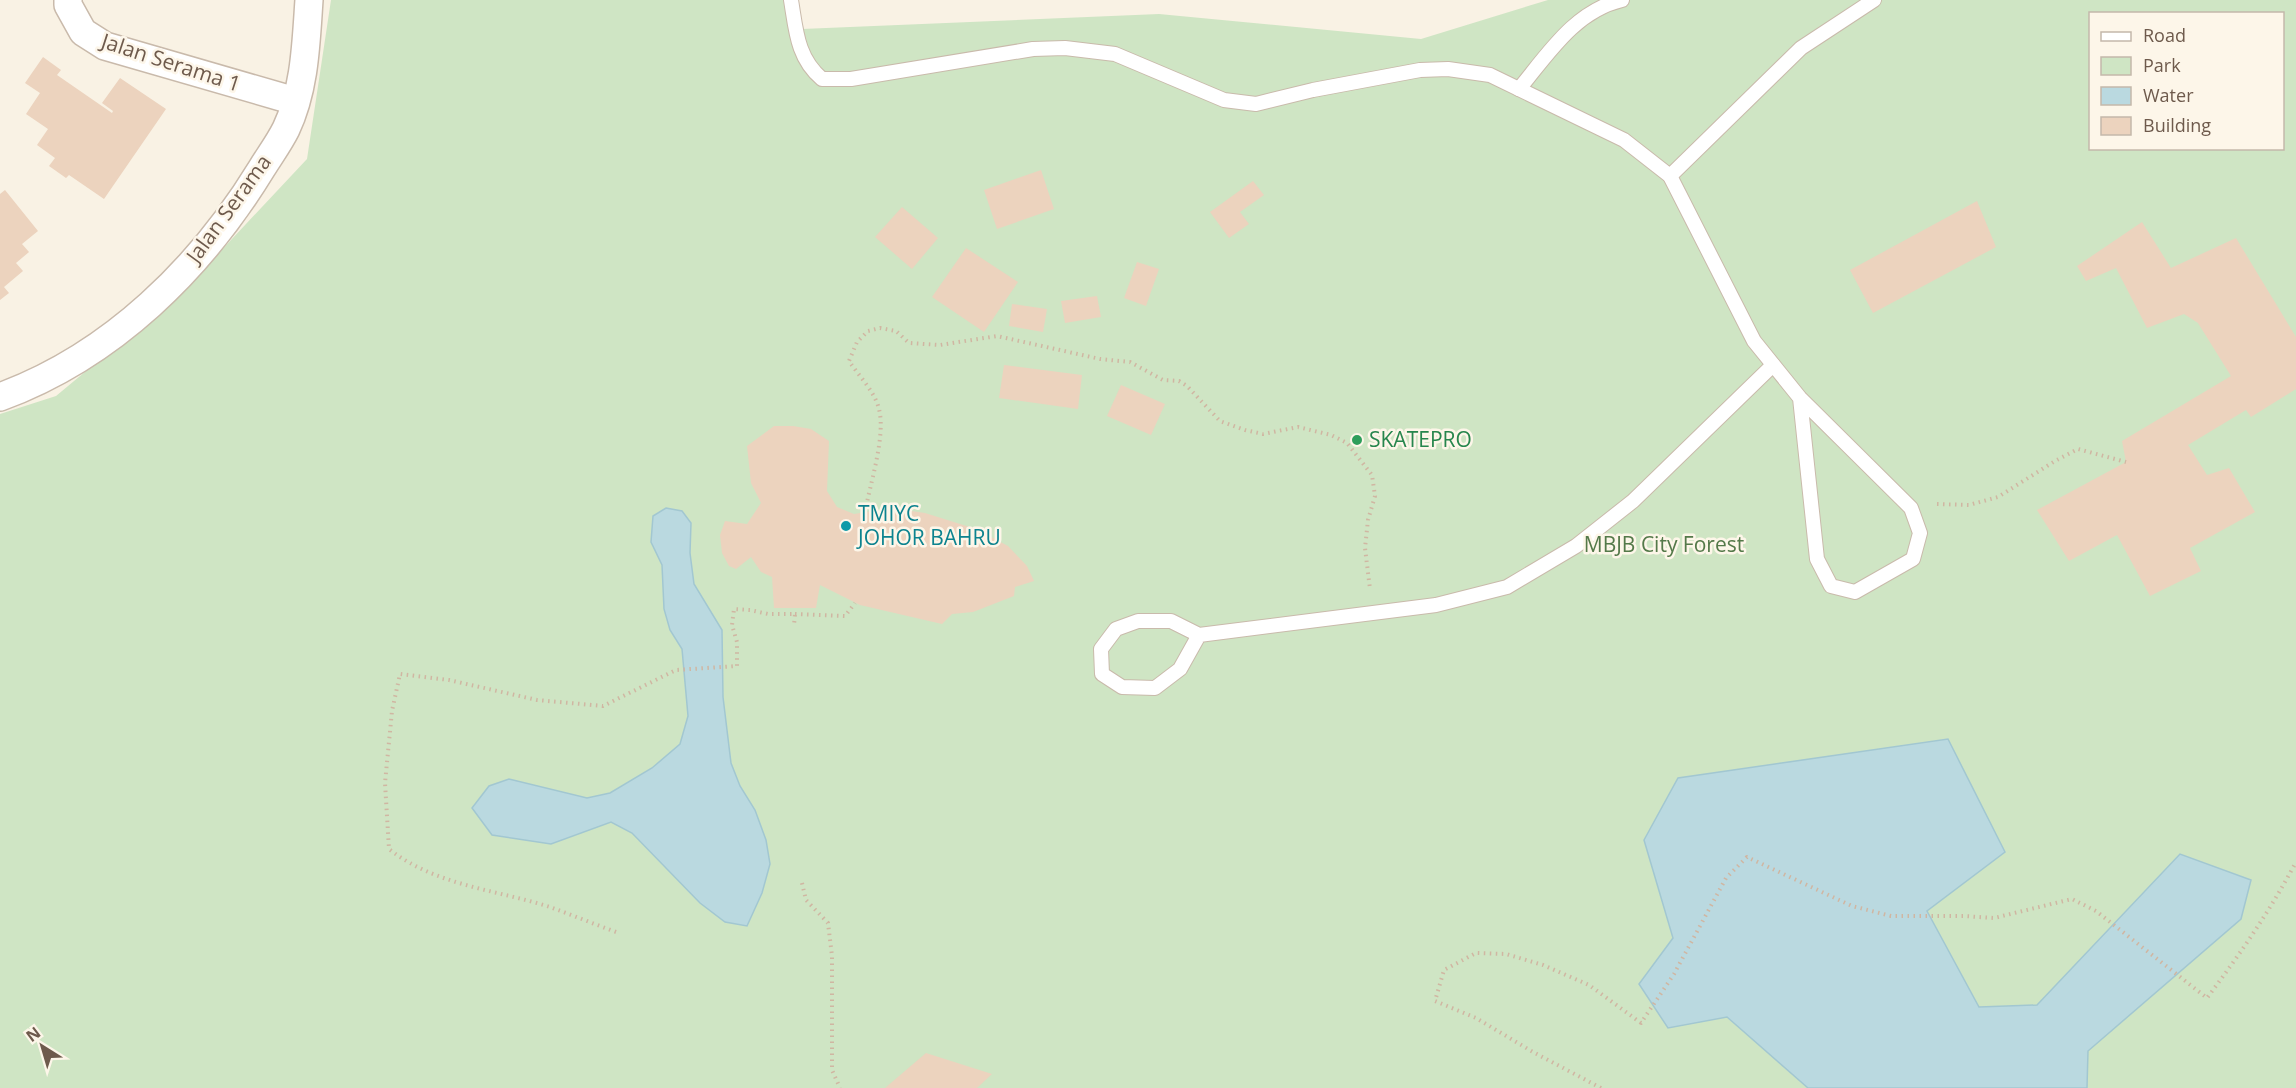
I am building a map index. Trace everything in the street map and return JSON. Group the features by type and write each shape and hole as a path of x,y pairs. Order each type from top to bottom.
{"street":[{"name":"Jalan Serama 1","path":"68,0 68,5 83,32 105,46 295,101"},
{"name":"Jalan Serama","path":"0,397 24,388 76,360 127,325 205,249 248,190 286,129 306,58 309,0"}],"lane":[{"path":"791,0 797,40 806,63 822,79 851,79 1033,49 1065,48 1115,54 1224,100 1256,104 1313,90 1420,70 1448,69 1490,75 1624,140 1670,176 1754,341 1800,398 1911,508 1920,533 1913,560 1855,592 1831,586 1816,559 1800,398"},
{"path":"1519,89 1568,30 1608,3 1622,0"},
{"path":"1670,176 1801,48 1874,0"},
{"path":"1200,635 1180,669 1155,688 1122,687 1102,674 1101,649 1116,629 1138,621 1171,621 1200,635 1436,605 1507,587 1576,546 1633,501 1773,364"}],"path":[{"path":"865,512 881,439 879,409 872,393 849,361 857,342 868,331 880,328 896,331 909,343 940,345 997,336 1100,359 1130,362 1163,380 1179,381 1187,386 1220,421 1263,434 1298,427 1312,429 1347,443 1372,475 1375,486 1374,506 1368,520 1365,548 1372,606 1375,613"},
{"path":"1906,504 1969,505 1998,497 2055,460 2078,449 2126,462"},
{"path":"616,932 550,907 465,885 404,861 389,849 385,783 392,711 400,674 450,680 537,700 603,706 676,670 737,666 737,642 732,625 734,609 768,614 845,616 855,603"},
{"path":"794,625 795,614"},
{"path":"1600,1088 1476,1018 1435,1001 1444,970 1476,953 1506,954 1543,965 1589,985 1641,1023 1674,974 1726,878 1747,857 1852,906 1891,916 1994,918 2072,899 2096,911 2207,998 2247,945 2296,862"},
{"path":"802,883 806,900 828,922 832,956 832,1070 840,1088"}],"green space":[{"name":"MBJB City Forest","path":"331,0 796,0 802,29 1159,14 1421,39 1548,0 2296,0 2296,1088 0,1088 0,414 56,396 186,288 307,159"}],"water":[{"path":"666,508 682,511 691,523 690,553 694,584 722,630 723,697 731,763 740,786 755,810 766,840 770,864 762,893 747,926 725,922 700,903 632,833 611,822 551,844 492,835 472,808 489,786 509,779 587,798 610,793 652,768 680,744 688,716 682,649 670,630 664,609 662,565 651,542 653,516"},
{"path":"1948,739 2005,852 1927,911 1979,1007 2037,1005 2180,854 2251,880 2241,919 2088,1051 2087,1088 1808,1088 1727,1017 1668,1028 1639,984 1673,938 1644,840 1678,778"}],"building":[{"path":"43,57 61,70 57,75 112,113 113,111 102,103 120,78 166,109 104,199 69,175 66,178 49,166 55,158 37,145 48,129 26,114 40,93 25,83"},
{"path":"1041,170 1054,209 997,229 984,190"},
{"path":"1253,181 1264,195 1240,212 1249,224 1229,238 1210,212"},
{"path":"5,190 38,231 22,244 29,252 16,263 23,271 4,287 9,293 0,300 0,194"},
{"path":"1977,201 1996,247 1873,313 1850,270"},
{"path":"902,207 938,238 912,269 875,237"},
{"path":"2142,222 2171,268 2236,238 2296,337 2296,389 2251,417 2246,410 2188,445 2207,475 2229,468 2255,512 2190,548 2201,571 2150,596 2117,535 2069,561 2037,510 2126,462 2122,441 2231,376 2198,323 2184,314 2147,328 2116,268 2086,281 2077,266"},
{"path":"966,248 1018,282 984,332 932,297"},
{"path":"1137,262 1159,269 1146,306 1124,298"},
{"path":"1097,296 1101,317 1065,323 1061,301"},
{"path":"1012,304 1047,309 1043,332 1009,326"},
{"path":"1004,365 1082,375 1078,409 999,398"},
{"path":"1121,385 1165,404 1151,435 1107,416"},
{"name":"TMIYC JOHOR BAHRU","path":"774,426 811,429 829,441 827,491 837,507 854,514 891,508 925,513 976,529 1008,546 1027,566 1034,581 1015,587 1014,596 973,612 952,614 942,624 860,605 820,585 816,608 774,608 772,577 761,572 751,557 736,569 729,566 722,553 720,535 725,521 747,524 761,503 751,483 747,446"},
{"path":"926,1053 992,1074 977,1088 885,1088"}],"place":[{"name":"SKATEPRO","path":"1357,440"},
{"name":"TMIYC JOHOR BAHRU","path":"846,526"}]}
